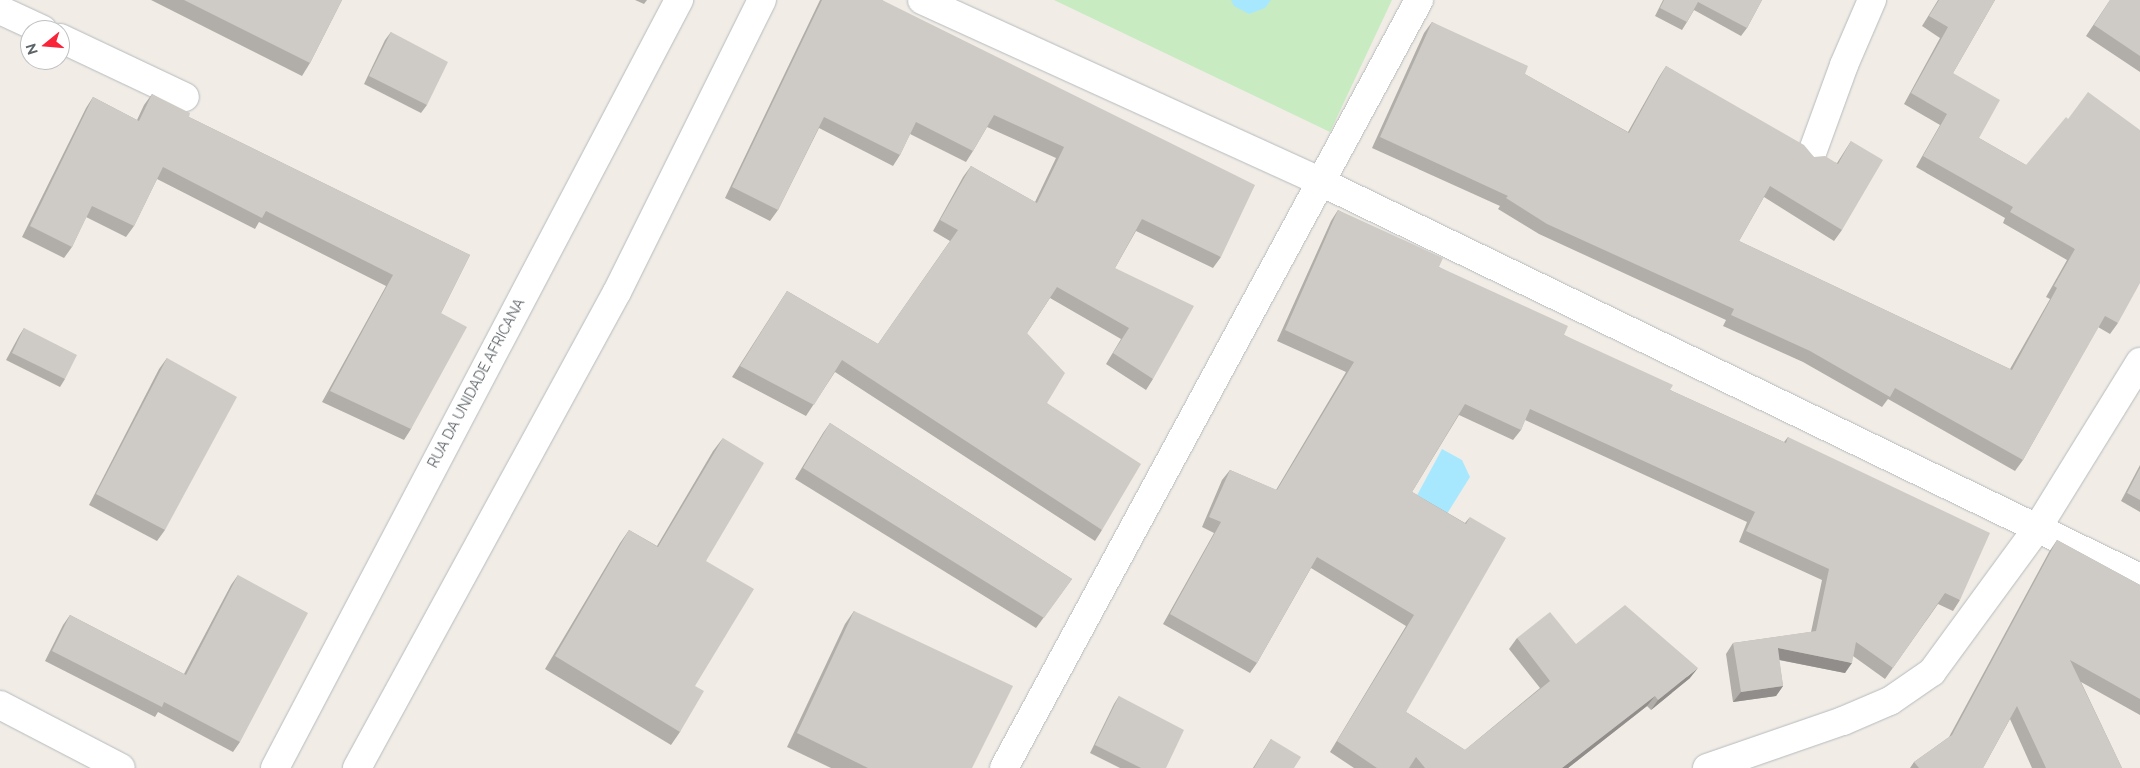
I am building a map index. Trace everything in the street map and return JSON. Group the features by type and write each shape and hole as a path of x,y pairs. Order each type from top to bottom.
{"street":[{"name":"RUA DA UNIDADE AFRICANA","path":"275,768 679,0"},
{"path":"357,768 617,292 762,0"},
{"path":"922,0 1321,182 2038,527 2140,578"},
{"path":"1004,768 1419,0"},
{"path":"1812,153 1844,65 1872,0"},
{"path":"0,10 22,20"},
{"path":"70,43 185,97"},
{"path":"1707,768 1851,718 1890,701 1932,672 2038,527 2140,362"},
{"path":"0,706 121,768"}],"green space":[{"path":"1054,0 1392,0 1330,132"}],"water":[{"path":"1231,0 1271,0 1265,8 1249,14 1234,6"},
{"path":"1442,449 1462,460 1470,477 1445,517 1415,499"}],"building":[{"path":"184,0 342,0 310,63"},
{"path":"822,0 882,0 1255,185 1221,257 1142,219 1115,268 1194,306 1153,379 1113,353 1129,328 1057,287 1027,333 1065,373 1047,403 1141,464 1102,530 842,360 814,405 740,366 787,291 878,344 958,230 940,220 971,166 1037,203 1064,147 994,115 973,151 916,122 900,155 824,117 778,210 732,187"},
{"path":"1664,0 1762,0 1747,28 1698,2 1687,22 1660,8"},
{"path":"1939,0 1995,0 1953,73 2000,100 1979,138 2026,165 2066,117 2068,119 2088,92 2140,130 2140,283 2118,323 2105,316 2023,460 1895,388 1890,397 1810,351 1731,315 1734,309 1547,224 1506,198 1508,196 1380,137 1432,22 1528,66 1525,74 1629,133 1666,66 1804,145 1814,157 1825,156 1838,164 1851,141 1883,160 1842,230 1770,186 1739,241 2012,370 2057,288 2054,286 2075,249 2010,212 2013,207 1923,156 1947,114 1911,93 1948,27 1929,16"},
{"path":"2110,0 2140,0 2140,56 2094,25"},
{"path":"391,32 448,62 427,105 369,76"},
{"path":"152,94 190,113 189,117 470,255 441,313 467,327 411,429 330,391 393,275 266,211 262,218 163,167 134,226 92,206 72,247 30,226 93,97 139,121"},
{"path":"1338,210 1443,258 1439,267 1568,326 1564,335 1673,385 1670,390 1786,443 1788,437 1990,533 1960,600 1945,593 1893,668 1856,642 1852,663 1778,648 1783,686 1741,692 1733,643 1816,631 1829,569 1746,531 1755,512 1530,409 1521,430 1465,404 1412,492 1466,524 1470,517 1506,538 1406,712 1465,750 1550,681 1517,638 1550,612 1576,644 1625,605 1698,668 1658,700 1655,696 1562,768 1425,768 1416,757 1409,768 1377,768 1337,741 1414,615 1317,557 1257,663 1170,614 1221,522 1209,517 1230,470 1277,490 1354,362 1285,330"},
{"path":"24,328 77,355 65,379 12,353"},
{"path":"167,358 237,397 165,530 96,494"},
{"path":"830,423 1072,579 1044,618 803,468"},
{"path":"723,438 764,463 706,561 754,589 695,686 704,691 680,732 555,656 629,530 658,547"},
{"path":"2140,468 2140,500 2127,493"},
{"path":"2057,540 2140,585 2140,699 2070,660 2122,768 2046,768 2017,706 1983,768 1919,768 1914,762 1952,735"},
{"path":"238,575 308,613 240,742 164,702 162,707 52,651 70,615 186,675"},
{"path":"854,611 1013,686 972,768 868,768 797,733"},
{"path":"1119,696 1184,730 1166,768 1141,768 1095,745"},
{"path":"1271,739 1301,757 1294,768 1254,768"}]}
